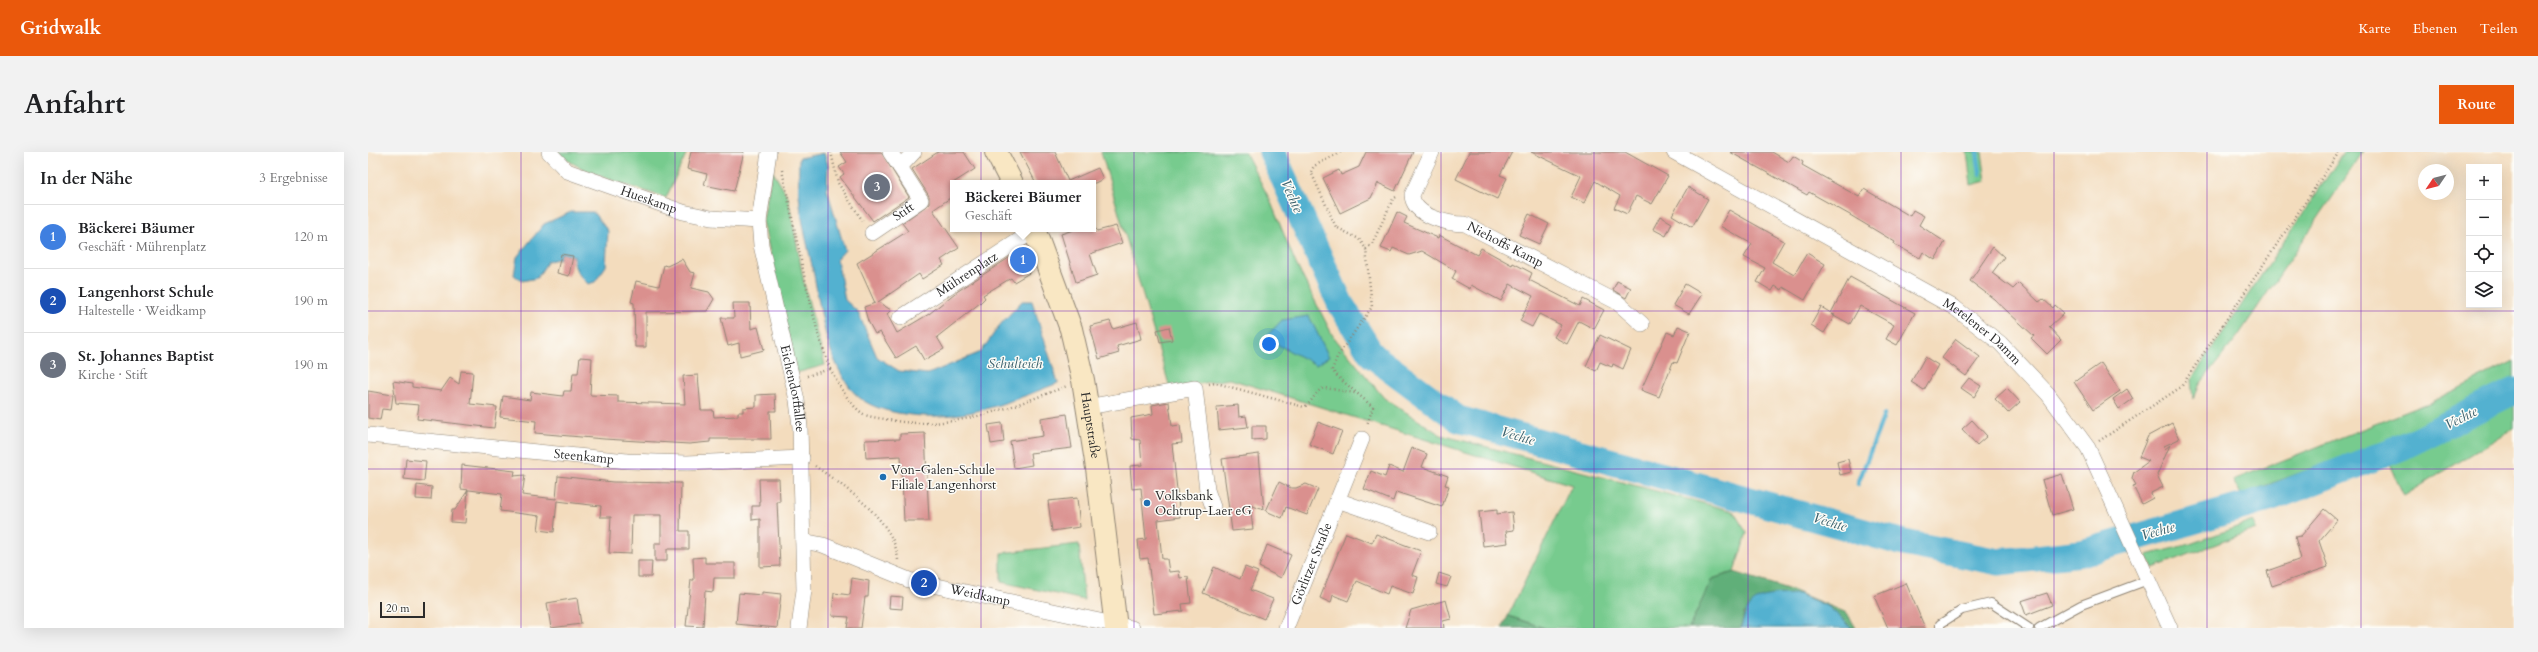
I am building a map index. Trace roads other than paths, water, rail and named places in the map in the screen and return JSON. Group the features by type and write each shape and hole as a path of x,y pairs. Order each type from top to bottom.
{"main road":[{"path":"996,152 1010,180"},
{"name":"Hauptstraße","path":"1035,232 1071,329 1087,407 1121,627"}],"street":[{"name":"Hueskamp","path":"550,152 567,171 683,212 711,218 759,221"},
{"name":"Eichendorffallee","path":"770,152 759,221 762,245 792,380 798,400 802,458 804,590 799,628"},
{"name":"Stift","path":"872,233 921,200 890,152"},
{"path":"900,167 914,152"},
{"name":"Niehoffs Kamp","path":"1432,152 1412,195 1413,202 1417,208 1448,224 1466,224 1616,302 1642,324"},
{"name":"Metelener Damm","path":"1674,152 1955,308 2000,343 2048,394 2088,448 2170,628"},
{"name":"Mührenplatz","path":"900,318 1031,232"},
{"path":"1087,407 1195,388 1207,490 1213,507"},
{"name":"Steenkamp","path":"368,435 627,461 687,463 802,458"},
{"name":"Görlitzer Straße","path":"1286,628 1362,439"},
{"path":"1337,500 1429,532"},
{"name":"Weidkamp","path":"803,541 823,545 909,580 1121,627"}],"lane":[{"path":"2039,628 2146,574"},
{"path":"1940,628 1940,624 1962,610 1991,604 2029,628"}],"water":[{"name":"Schulteich","path":"824,153 828,165 827,189 845,250 837,259 845,300 858,312 877,357 899,371 928,374 981,352 999,326 1022,301 1032,301 1058,383 999,405 960,414 940,416 920,416 898,413 877,407 858,397 842,375 827,338 800,206 799,158"},
{"path":"571,212 593,212 608,231 606,266 595,282 588,284 579,275 574,265 574,256 561,253 559,259 548,261 537,278 522,281 514,275 517,257 544,224"},
{"path":"1309,316 1329,357 1316,365 1265,338 1282,320"},
{"path":"1799,594 1829,607 1852,628 1741,628 1744,616 1754,602 1768,596"}],"waterway":[{"name":"Vechte","path":"1272,152 1340,303 1372,355 1458,419 1904,543 1999,562 2082,553 2272,498 2402,447 2514,391"},
{"path":"1977,152 1980,174"},
{"path":"1858,484 1884,415"}],"place":[{"name":"St. Johannes Baptist","path":"877,187"},
{"name":"Bäckerei Bäumer","path":"1023,260"},
{"name":"Von-Galen-Schule Filiale Langenhorst","path":"883,477"},
{"name":"Volksbank Ochtrup-Laer eG","path":"1147,503"},
{"name":"Langenhorst Schule","path":"924,583"}]}
